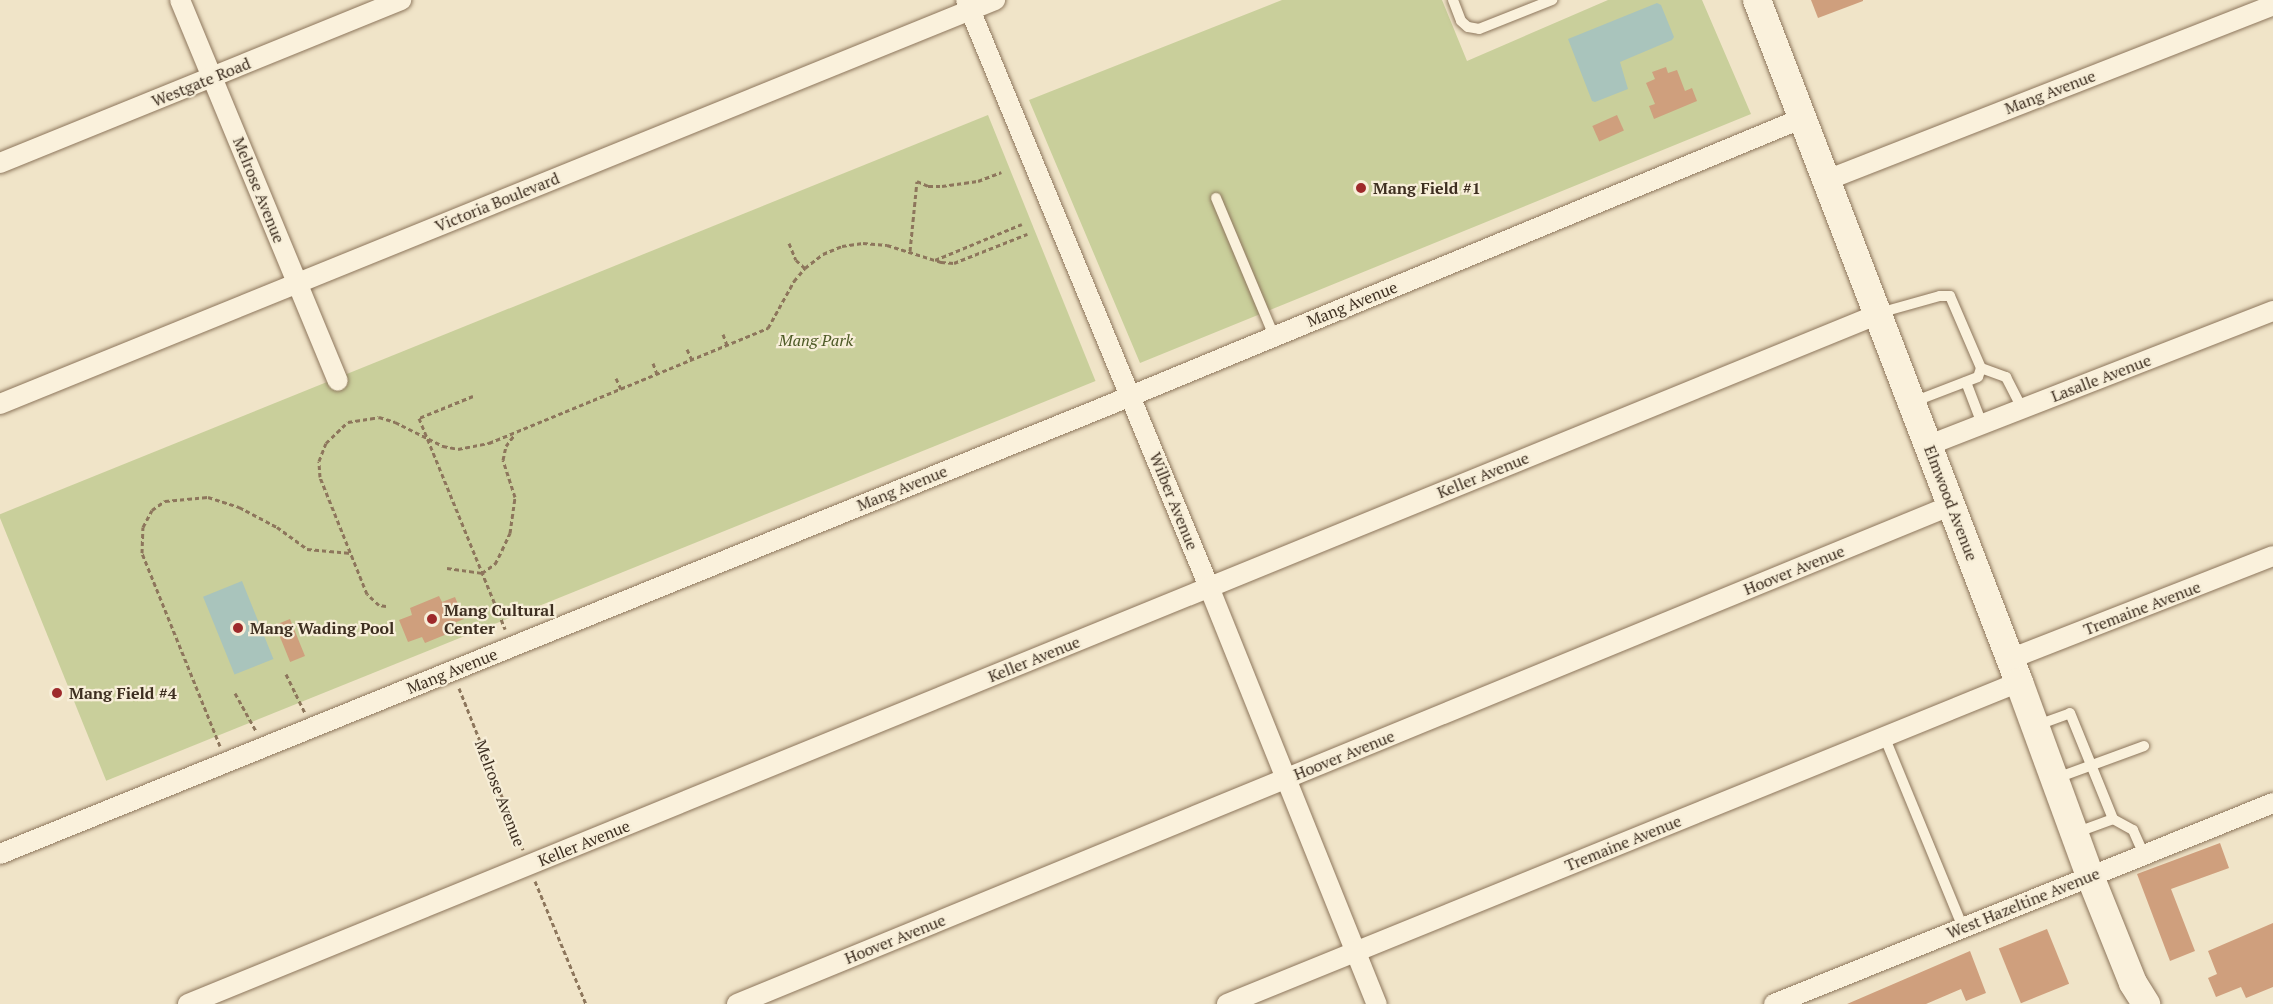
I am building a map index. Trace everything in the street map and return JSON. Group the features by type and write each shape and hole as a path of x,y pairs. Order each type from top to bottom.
{"street":[{"name":"Melrose Avenue","path":"180,0 338,381"},
{"name":"Westgate Road","path":"0,164 401,0"},
{"name":"Victoria Boulevard","path":"0,404 968,5 995,0"},
{"name":"Elmwood Avenue","path":"1757,0 1913,402 2090,876 2140,997"},
{"name":"Wilber Avenue","path":"968,5 1209,587 1377,1004"},
{"name":"Mang Avenue","path":"1827,180 2273,5"},
{"name":"Mang Avenue","path":"0,855 1130,396 1803,118"},
{"name":"Lasalle Avenue","path":"1929,445 2273,311"},
{"name":"Keller Avenue","path":"188,1004 1879,314"},
{"name":"Hoover Avenue","path":"737,1004 1952,505"},
{"name":"Tremaine Avenue","path":"1227,1004 1884,736 2015,671 2273,556"},
{"name":"West Hazeltine Avenue","path":"1774,1004 2273,803"}],"lane":[{"path":"1453,0 1461,21 1468,27 1479,29 1552,0"},
{"path":"1216,198 1274,336"},
{"path":"1879,314 1940,296 1950,296 1981,368 1978,377 1913,402"},
{"path":"1981,368 2006,377 2022,409"},
{"path":"1966,382 1982,424"},
{"path":"2035,726 2070,712 2113,819 2133,830 2144,855"},
{"path":"1884,736 1963,928"},
{"path":"2054,779 2144,746"},
{"path":"2075,833 2113,819"}],"path":[{"path":"910,251 917,181 928,186 942,186 978,181 1001,172"},
{"path":"935,260 1022,224"},
{"path":"386,606 379,605 367,594 320,477 319,461 326,443 348,422 379,417 395,422 443,446 465,448 489,443 768,328 794,281 805,268 823,254 842,246 863,243 887,244 935,260 954,263 1027,234"},
{"path":"789,243 796,260 805,268"},
{"path":"723,334 728,345"},
{"path":"687,349 692,360"},
{"path":"653,363 657,374"},
{"path":"616,378 621,389"},
{"path":"473,396 419,418 506,632"},
{"path":"447,568 482,573 495,564 510,533 515,497 503,460 506,446 517,432"},
{"path":"221,747 142,553 143,527 152,510 165,501 208,497 239,507 278,527 307,549 351,553"},
{"path":"286,674 305,713"},
{"name":"Melrose Avenue","path":"457,681 586,1004"},
{"path":"235,693 257,733"}],"green space":[{"path":"1282,0 1442,0 1467,61 1608,0 1702,0 1751,114 1140,363 1029,100"},
{"name":"Mang Park","path":"988,115 1096,381 106,781 0,514"}],"water":[{"path":"1657,3 1661,5 1674,37 1672,40 1620,62 1628,89 1595,102 1592,101 1568,39"},
{"name":"Mang Wading Pool","path":"242,581 273,659 235,675 203,597"}],"building":[{"path":"1811,0 1863,0 1863,1 1818,18"},
{"path":"1666,67 1668,73 1677,70 1685,91 1692,88 1697,101 1654,119 1649,106 1655,104 1646,83 1655,79 1652,72"},
{"path":"1617,115 1624,131 1599,142 1592,126"},
{"name":"Mang Cultural Center","path":"439,596 442,602 455,597 464,619 449,625 452,632 425,643 422,637 408,642 399,620 412,615 410,608"},
{"path":"290,619 305,656 290,662 275,625"},
{"path":"2220,843 2229,868 2171,889 2195,951 2170,961 2137,874"},
{"path":"2273,923 2273,987 2246,998 2241,987 2216,997 2208,978 2217,974 2208,951"},
{"path":"2047,929 2069,984 2021,1003 1999,948"},
{"path":"1970,951 1986,993 1966,1001 1961,989 1926,1004 1847,1004"}],"place":[{"name":"Mang Field #1","path":"1361,188"},
{"name":"Mang Cultural Center","path":"432,619"},
{"name":"Mang Wading Pool","path":"238,628"},
{"name":"Mang Field #4","path":"57,693"}]}
